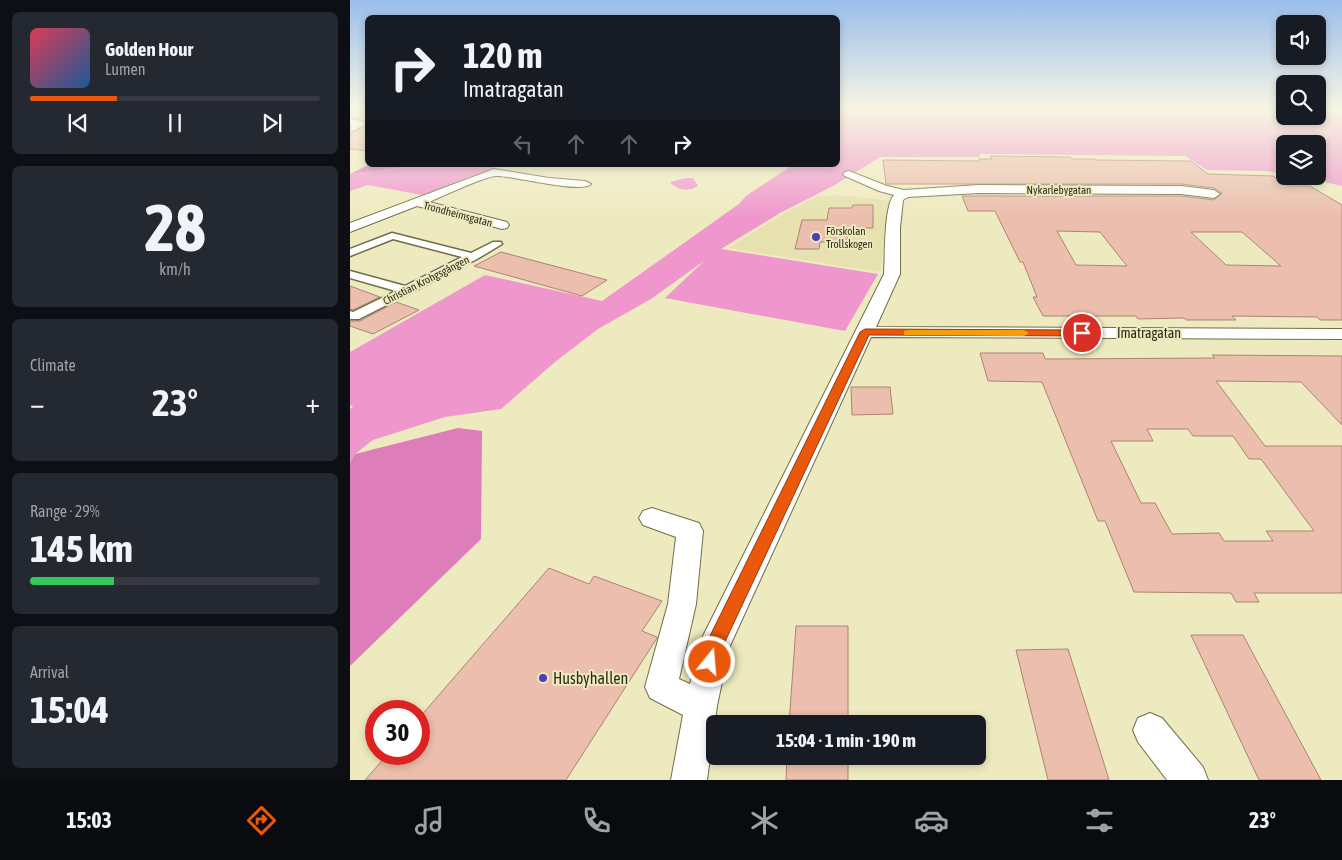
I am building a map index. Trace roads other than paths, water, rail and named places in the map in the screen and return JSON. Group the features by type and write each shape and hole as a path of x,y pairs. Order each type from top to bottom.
{"street":[{"name":"Trondheimsgatan","path":"350,228 494,172 550,181 585,184"},
{"name":"Nykarlebygatan","path":"849,174 882,189 904,194 951,190 1181,190 1214,194"},
{"path":"689,780 701,706 714,646 892,274 893,228 897,199 904,194"},
{"name":"Trondheimsgatan","path":"415,202 474,216 502,225"},
{"path":"350,253 392,236 473,256"},
{"name":"Christian Krohgsgången","path":"353,315 497,244"},
{"path":"350,274 407,290"},
{"name":"Imatragatan","path":"865,332 1342,334"},
{"path":"652,518 690,531 682,604 661,687 701,706"},
{"path":"1150,730 1190,780"}],"place":[{"name":"Förskolan Trollskogen","path":"816,237"},
{"name":"Husbyhallen","path":"543,678"}]}
